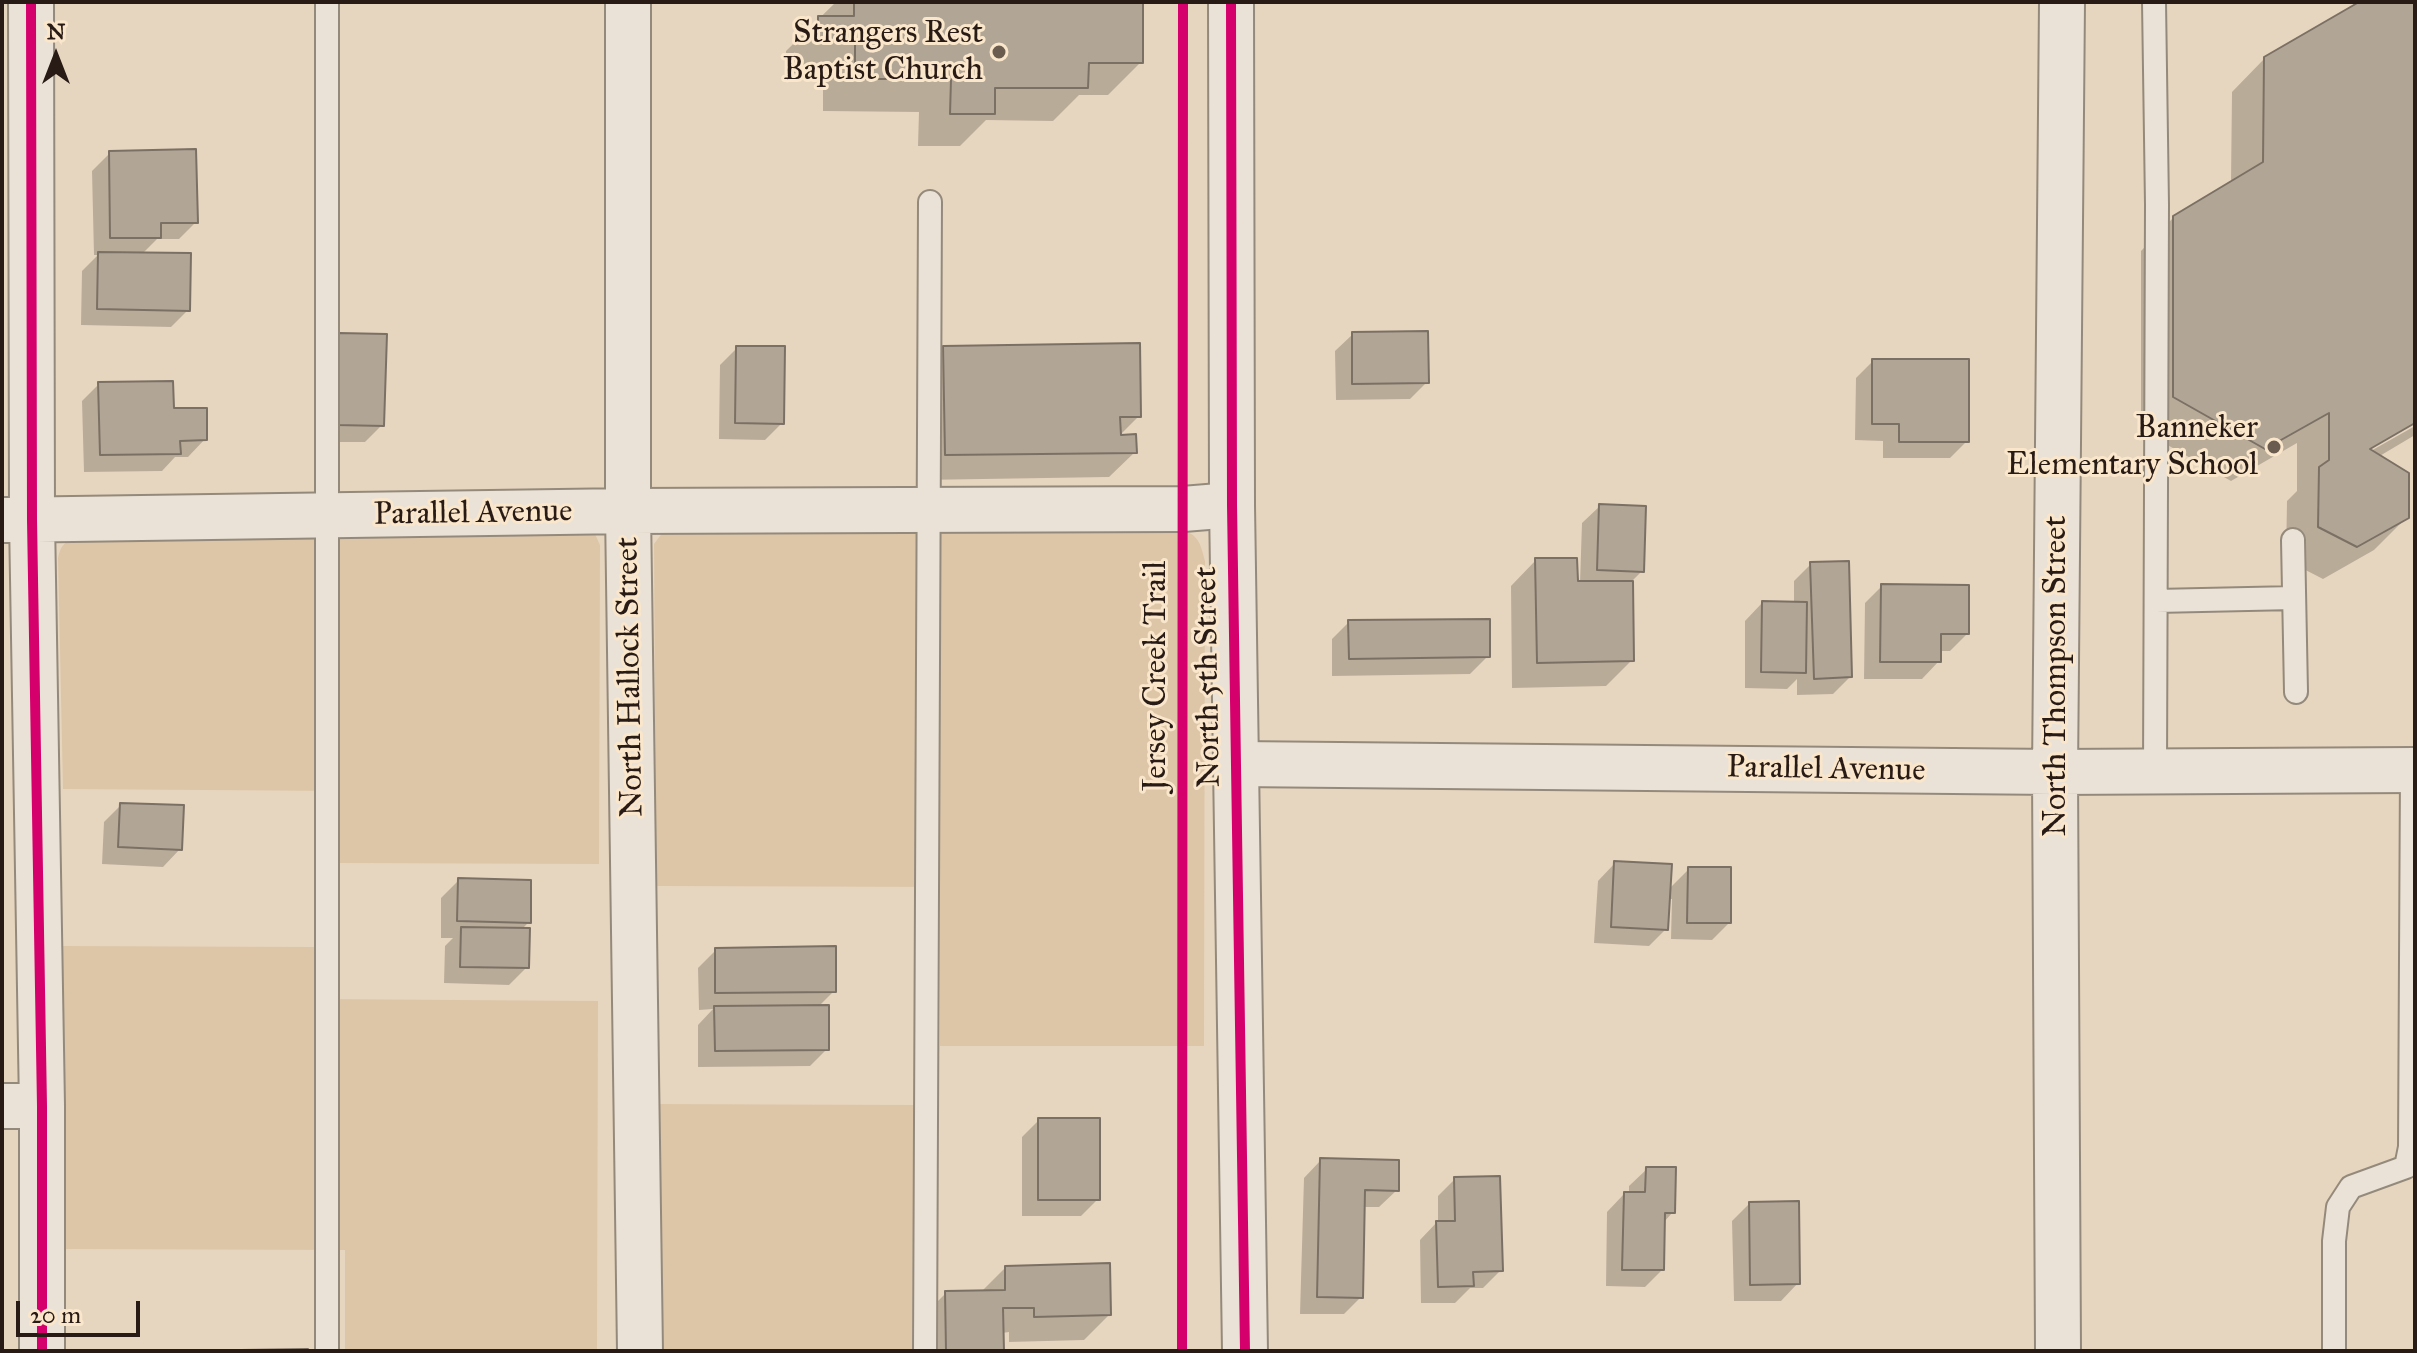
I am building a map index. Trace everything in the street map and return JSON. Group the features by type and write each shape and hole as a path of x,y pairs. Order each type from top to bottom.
{"street":[{"path":"31,2 17,520 22,1106 42,1351"},
{"name":"North Hallock Street","path":"628,2 628,511 640,1351"},
{"name":"North 5th Street","path":"1231,2 1232,505 1245,1351"},
{"name":"North Thompson Street","path":"2058,1351 2055,772 2062,2"},
{"name":"Parallel Avenue","path":"17,520 628,511 1183,509 1232,505"},
{"name":"Parallel Avenue","path":"1237,764 2055,772 2414,770"}],"lane":[{"path":"327,2 327,1351"},
{"path":"2154,2 2157,205 2155,771"},
{"path":"925,1351 930,202"},
{"path":"2293,540 2296,692"},
{"path":"2156,601 2294,598"},
{"path":"2334,1351 2334,1241 2338,1207 2351,1187 2406,1167 2410,1147 2414,770"}],"shaded area":[{"path":"1177,528 1197,539 1205,561 1204,1046 940,1046 940,887 656,886 654,544 663,532"},
{"path":"588,530 595,534 600,545 599,864 339,863 339,791 63,789 58,558 62,547 69,541 77,538"},
{"path":"63,946 317,947 318,999 598,1001 597,1351 345,1351 345,1250 62,1249"},
{"path":"655,1104 914,1105 912,1351 657,1351"}],"building":[{"name":"Strangers Rest Baptist Church","path":"854,2 1143,2 1143,63 1089,63 1088,88 995,88 995,114 950,114 951,79 855,79 855,41 818,41 818,16 854,16"},
{"path":"2359,2 2415,2 2415,423 2370,449 2409,473 2409,518 2357,547 2318,527 2319,467 2329,460 2329,413 2265,449 2173,397 2173,216 2263,162 2264,57"},
{"path":"196,149 198,223 161,223 161,238 110,238 109,151"},
{"path":"98,252 191,253 190,311 97,309"},
{"path":"1428,331 1429,383 1352,384 1352,332"},
{"path":"339,333 387,334 384,426 336,425"},
{"path":"1140,343 1141,417 1120,417 1121,435 1136,434 1137,453 945,455 943,346"},
{"path":"736,346 785,346 784,424 735,423"},
{"path":"1872,359 1969,359 1969,442 1899,442 1899,424 1872,424"},
{"path":"173,381 174,408 207,408 207,440 180,441 181,454 100,455 98,382"},
{"path":"1599,504 1646,506 1644,572 1597,570"},
{"path":"1535,558 1577,558 1578,581 1633,581 1634,661 1537,663"},
{"path":"1849,561 1852,677 1814,679 1810,562"},
{"path":"1881,584 1969,585 1969,634 1941,634 1941,662 1880,662"},
{"path":"1762,601 1807,602 1806,673 1761,672"},
{"path":"1490,619 1490,657 1349,659 1348,620"},
{"path":"120,803 184,805 182,850 118,847"},
{"path":"1614,861 1672,864 1668,930 1611,927"},
{"path":"1688,867 1731,867 1731,923 1687,923"},
{"path":"458,878 531,880 531,923 457,921"},
{"path":"461,927 530,928 529,968 460,967"},
{"path":"836,946 836,992 715,993 715,948"},
{"path":"829,1005 829,1050 715,1051 714,1006"},
{"path":"1038,1118 1100,1118 1100,1200 1038,1200"},
{"path":"1320,1158 1399,1160 1399,1191 1365,1190 1363,1298 1317,1297"},
{"path":"1646,1167 1676,1167 1675,1213 1665,1213 1664,1270 1622,1270 1624,1192 1645,1192"},
{"path":"1500,1176 1503,1271 1473,1272 1474,1286 1438,1287 1436,1221 1455,1221 1454,1177"},
{"path":"1799,1201 1800,1284 1750,1285 1749,1202"},
{"path":"1110,1263 1111,1315 1034,1317 1034,1308 1003,1308 1004,1351 946,1351 945,1291 1005,1290 1005,1266"},
{"path":"241,1350 308,1351 241,1351"}],"cycle path":[{"path":"31,2 32,520 42,1106 42,1351"},
{"name":"Jersey Creek Trail","path":"1182,1351 1183,2"},
{"path":"1231,2 1232,505 1245,1351"}],"place":[{"name":"Strangers Rest Baptist Church","path":"999,52"},
{"name":"Banneker Elementary School","path":"2274,447"}]}
